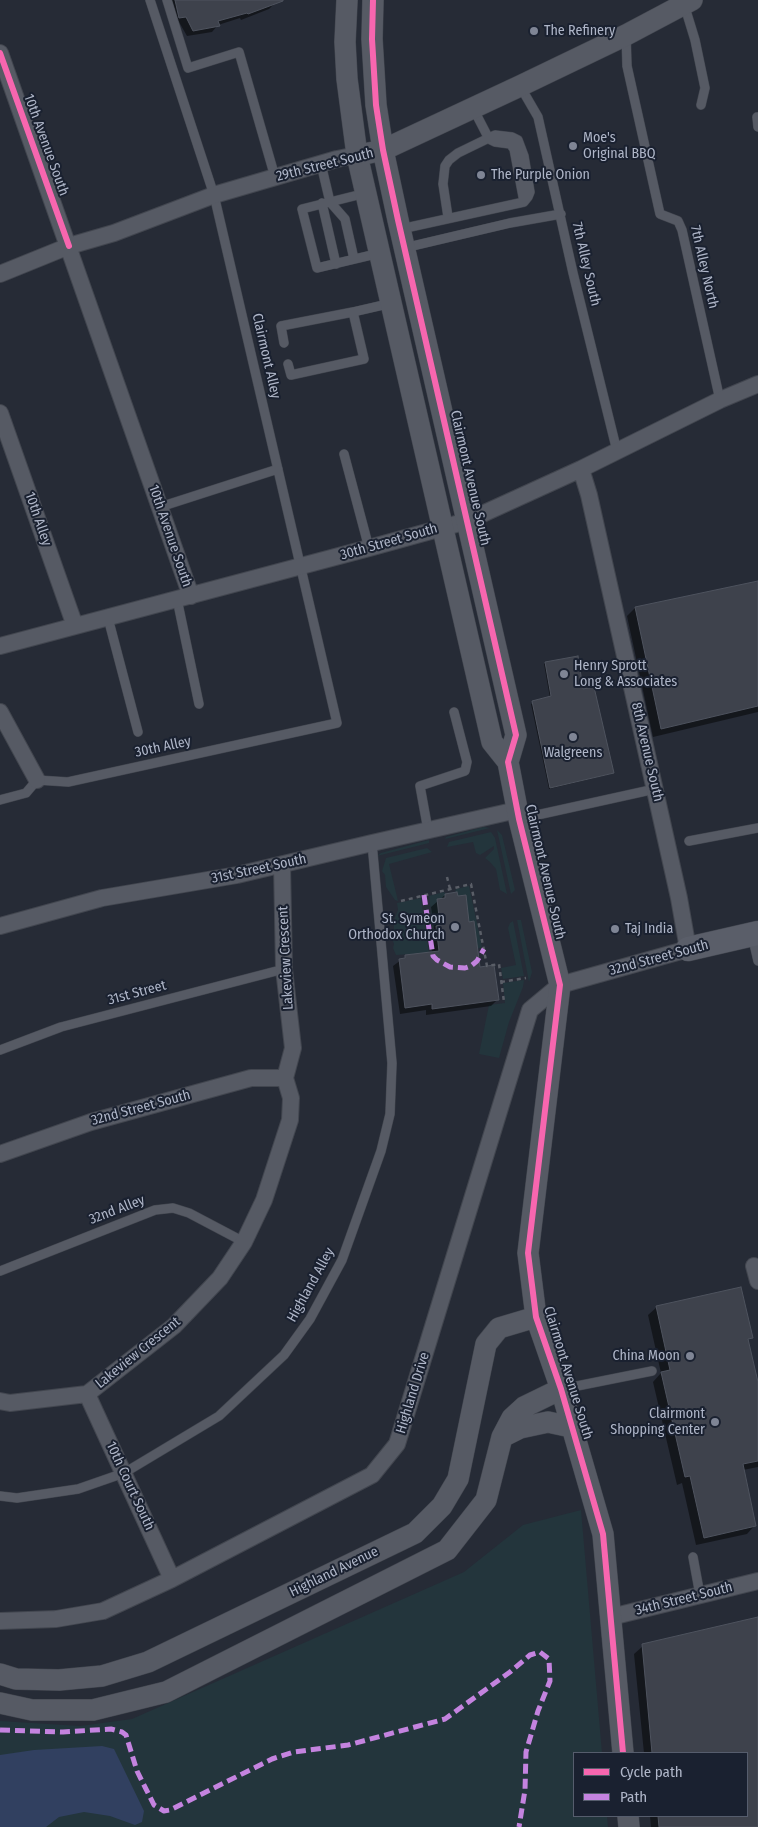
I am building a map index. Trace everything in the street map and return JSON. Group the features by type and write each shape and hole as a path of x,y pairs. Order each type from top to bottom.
{"main road":[{"name":"32nd Street South","path":"688,949 755,934"}],"street":[{"path":"347,0 345,42 357,155 392,303"},
{"name":"Clairmont Avenue South","path":"373,0 372,38 376,105 383,150 516,735 508,762 518,815 560,985 528,1253 536,1317 562,1389 571,1427 603,1534 623,1752"},
{"name":"29th Street South","path":"0,274 69,246 114,233 214,195 321,164 383,150 520,86 688,2"},
{"name":"10th Avenue South","path":"0,52 160,507 184,597"},
{"name":"Clairmont Avenue South","path":"392,303 492,742 508,762"},
{"name":"30th Street South","path":"0,646 369,548 467,520 581,469 720,400 758,384"},
{"name":"10th Alley","path":"0,413 75,626"},
{"name":"8th Avenue South","path":"581,469 589,495 655,789 688,949"},
{"path":"0,712 37,780"},
{"name":"31st Street South","path":"0,926 102,898 237,876 428,830 518,815"},
{"name":"Lakeview Crescent","path":"0,1401 10,1403 87,1394 174,1326 220,1278 244,1242 264,1200 290,1120 291,1098 285,1078 293,1048 284,969 282,865"},
{"name":"32nd Street South","path":"560,985 688,949"},
{"name":"Highland Drive","path":"0,1621 56,1620 103,1611 172,1579 372,1475 397,1444 530,1010 560,985"},
{"name":"32nd Street South","path":"0,1154 91,1122 250,1078 285,1078"},
{"name":"Highland Avenue","path":"0,1674 16,1680 59,1680 102,1676 148,1662 415,1533 442,1506 458,1479 486,1344 499,1328 536,1317"},
{"path":"0,1704 32,1710 93,1710 166,1692 447,1550 486,1500 502,1437 512,1418 524,1407 562,1389"},
{"name":"10th Court South","path":"87,1394 172,1579"},
{"path":"502,1437 520,1428 548,1422 571,1427"},
{"name":"34th Street South","path":"611,1617 758,1581"}],"lane":[{"name":"Clairmont Alley","path":"150,0 214,195 337,723"},
{"path":"167,0 188,68 239,52 276,177"},
{"path":"688,2 705,88 701,105"},
{"name":"7th Alley North","path":"626,34 627,66 660,214 678,221 682,230 720,400"},
{"name":"7th Alley South","path":"520,86 538,117 617,451"},
{"path":"473,108 489,139"},
{"path":"758,117 756,117 758,127"},
{"path":"402,239 448,218 524,202 530,192 524,156 518,140 512,137 495,135 458,153 445,166 442,184 448,218"},
{"path":"321,164 336,264"},
{"path":"366,192 302,208 317,268 380,253"},
{"path":"326,202 345,219 354,259"},
{"path":"402,239 560,214"},
{"path":"284,343 281,326 392,303"},
{"path":"288,364 291,375 364,360 354,312"},
{"path":"344,454 369,548"},
{"path":"160,507 278,469"},
{"path":"184,597 199,704"},
{"path":"108,618 138,732"},
{"path":"428,830 420,786 465,770 467,762 454,712"},
{"name":"30th Alley","path":"37,780 68,782 337,723"},
{"path":"0,800 26,793 37,780"},
{"path":"518,815 655,789"},
{"path":"689,841 758,828"},
{"name":"Highland Alley","path":"0,1496 17,1498 78,1489 124,1473 219,1416 284,1355 310,1319 342,1260 381,1151 390,1114 392,1063 372,843"},
{"path":"755,934 758,961"},
{"name":"31st Street","path":"0,1050 61,1027 284,969"},
{"name":"32nd Alley","path":"0,1271 156,1210 173,1208 244,1242"},
{"path":"562,1389 652,1372"},
{"path":"693,1557 700,1595"}],"path":[{"path":"447,877 450,889"},
{"path":"401,901 471,884 487,966 499,964 504,1002"},
{"path":"501,982 526,978"}],"shaded area":[{"path":"483,827 490,828 445,839 446,837"},
{"path":"497,830 502,835 515,890 511,894"},
{"path":"491,832 495,838 507,894 500,890 496,869 485,858 494,849 494,846 480,855 476,853 473,842 447,847 449,842"},
{"path":"429,840 429,843 377,856 381,853"},
{"path":"427,848 432,852 389,864 398,901 395,900 386,887 385,875 382,871 386,858"},
{"path":"469,886 482,947 477,949 474,921 469,922 455,893 456,889"},
{"path":"444,892 446,894 445,898 437,899 440,925 433,927 429,896"},
{"path":"421,898 429,953 396,955 392,938 394,920 398,910 397,903"},
{"path":"517,920 521,920 532,972 529,982"},
{"path":"513,921 524,976 503,979 501,968 516,965 508,928"},
{"path":"524,980 499,1058 479,1054 489,1005 505,1003 503,983"},
{"path":"581,1510 602,1752 573,1752 573,1817 607,1817 608,1827 0,1827 0,1721 80,1726 132,1719 464,1572 523,1525"}],"water":[{"path":"102,1746 114,1749 144,1811 142,1822 135,1825 110,1816 84,1812 59,1817 46,1827 0,1827 0,1755 34,1750"}],"building":[{"path":"175,0 283,1 248,14 218,21 220,26 193,31 186,17 179,18"},
{"path":"758,581 758,706 661,729 635,607"},
{"name":"Walgreens","path":"578,656 583,689 594,687 614,773 550,788 532,701 551,696 545,662"},
{"path":"457,892 458,896 466,895 469,922 474,921 480,967 494,965 499,1000 432,1009 432,1004 405,1008 399,959 405,958 405,955 439,951 436,926 440,925 437,899 445,898 445,894"},
{"name":"Clairmont Shopping Center","path":"741,1287 753,1338 748,1339 758,1382 758,1461 743,1464 756,1526 704,1538 690,1476 685,1477 661,1372 670,1370 656,1306"},
{"path":"758,1617 758,1827 659,1827 658,1817 748,1817 748,1752 652,1752 642,1644"}],"marked path":[{"path":"424,895 433,956 437,960 450,967 465,968 477,961 484,949"},
{"path":"0,1730 63,1732 111,1729 122,1732 126,1735 137,1771 154,1805 164,1811 170,1810 272,1759 294,1752 348,1745 445,1719 510,1672 530,1655 540,1652 549,1659 550,1681 538,1711 526,1752 525,1790 519,1827"}],"cycle path":[{"path":"373,0 372,39 376,105 383,150 516,735 508,762 519,819 560,985 528,1253 536,1317 561,1389 603,1534 623,1752"},
{"path":"0,53 69,246"}],"place":[{"name":"The Refinery","path":"534,31"},
{"name":"Moe's Original BBQ","path":"573,146"},
{"name":"The Purple Onion","path":"481,175"},
{"name":"Henry Sprott Long & Associates","path":"564,674"},
{"name":"Walgreens","path":"573,737"},
{"name":"St. Symeon Orthodox Church","path":"455,927"},
{"name":"Taj India","path":"615,929"},
{"name":"China Moon","path":"690,1356"},
{"name":"Clairmont Shopping Center","path":"715,1422"}]}
